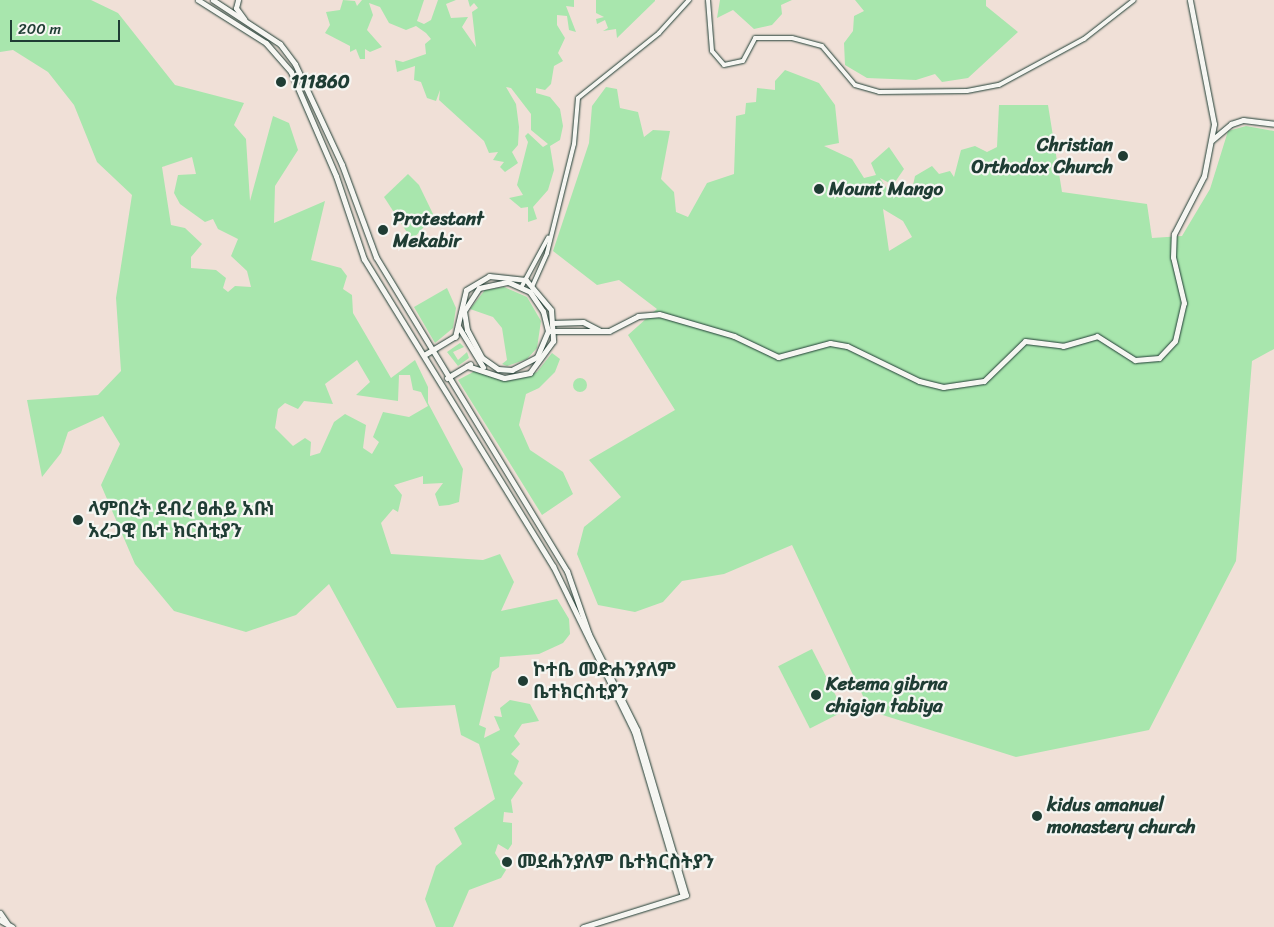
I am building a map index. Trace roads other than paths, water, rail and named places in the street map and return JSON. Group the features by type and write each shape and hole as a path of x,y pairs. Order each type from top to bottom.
{"main road":[{"path":"198,0 246,30 279,55 291,72 336,176 364,259 553,566 643,745 685,895 583,927"},
{"path":"238,0 236,8 248,22"},
{"path":"548,330 546,321 530,292 522,286 498,282 479,288 464,312 467,330 482,358 498,369 519,369 537,357 548,330 554,326 583,322 599,330 609,331 638,316 658,314 746,340 778,357 830,344 847,346 919,381 944,387 984,381 1025,341 1063,346 1097,336 1135,360 1154,360 1172,347 1184,310 1184,295 1173,257 1174,234 1204,176 1212,140 1212,103 1190,0"},
{"path":"217,1 280,44 295,64 344,170 371,246 447,378 567,571 588,634"},
{"path":"246,30 248,22"},
{"path":"1212,140 1231,124 1243,120 1274,124"},
{"path":"455,337 460,300 476,281 503,275 526,280 543,297 554,326 549,353 530,374 504,378 486,370 468,366"},
{"path":"402,320 410,314"},
{"path":"546,321 554,326"},
{"path":"457,323 460,334 476,361 486,370"},
{"path":"424,355 467,330"},
{"path":"447,378 482,358"},
{"path":"0,913 10,925"},
{"path":"0,920 10,925"}],"street":[{"path":"530,292 549,236 574,144 578,98 659,33 689,0"},
{"path":"708,0 712,51 724,65 743,61 755,38 792,38 822,46 854,85 879,92 967,91 999,84 1076,43 1134,0"},
{"path":"522,286 549,236"},
{"path":"440,383 447,378"}],"place":[{"name":"111860","path":"281,82"},
{"name":"Christian Orthodox Church","path":"1123,156"},
{"name":"Mount Mango","path":"819,189"},
{"name":"Protestant Mekabir","path":"383,230"},
{"name":"ላምበረት ደብረ ፀሐይ አቡነ አረጋዊ ቤተ ክርስቲያን","path":"78,520"},
{"name":"ኮተቤ መድሐንያለም ቤተክርስቲያን","path":"523,681"},
{"name":"Ketema gibrna chigign tabiya","path":"816,695"},
{"name":"kidus amanuel monastery church","path":"1037,816"},
{"name":"መደሐንያለም ቤተክርስትያን","path":"507,862"}]}
